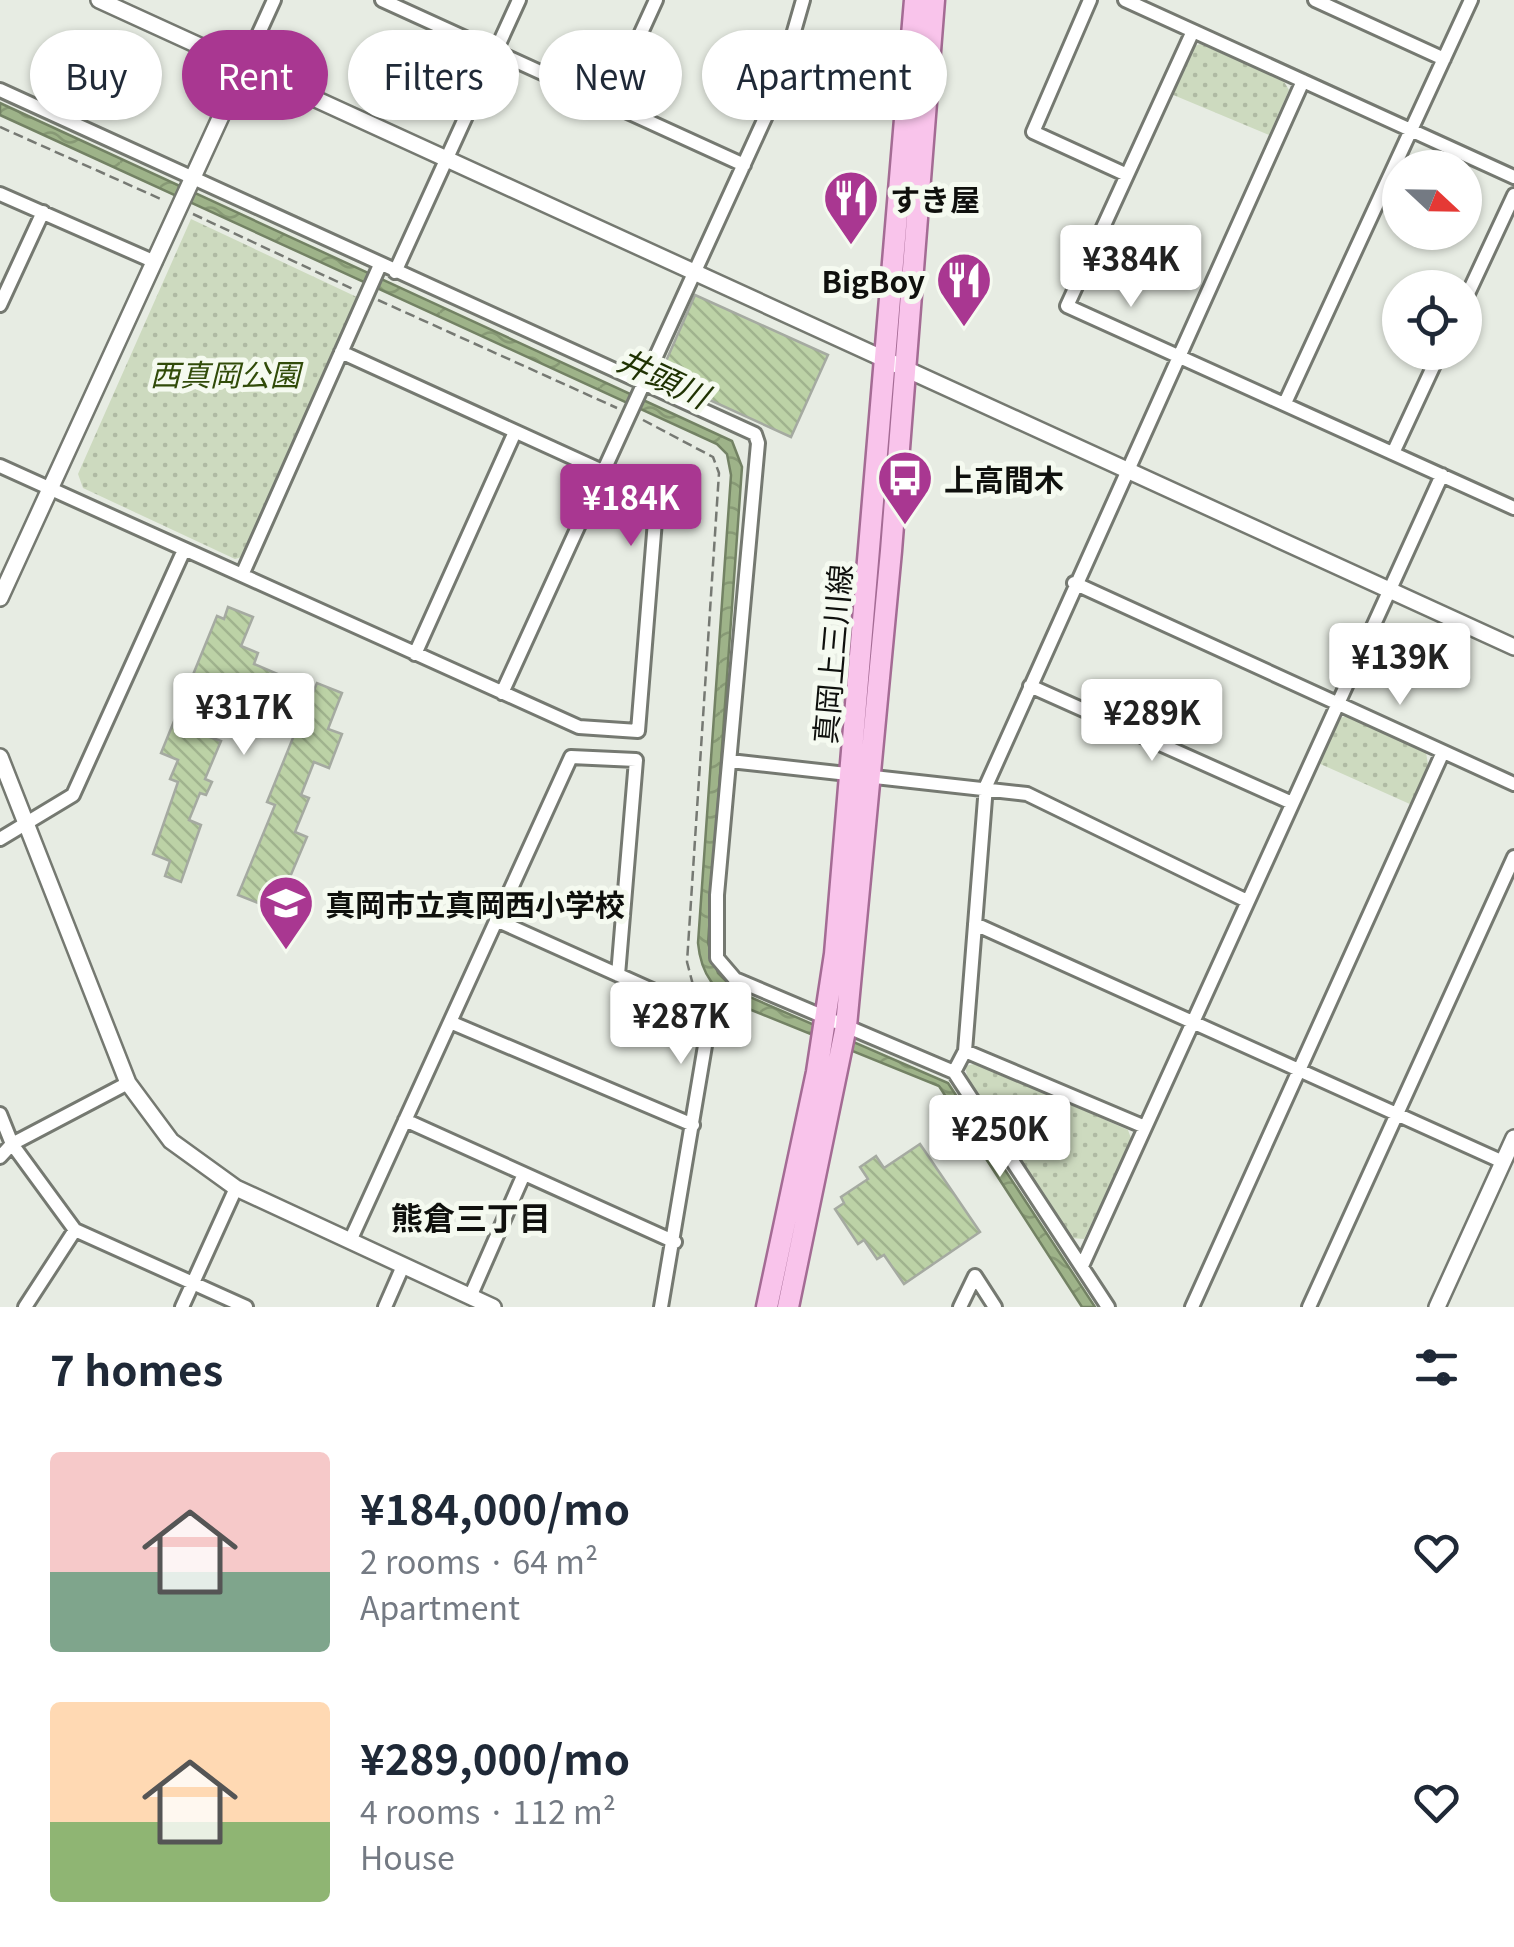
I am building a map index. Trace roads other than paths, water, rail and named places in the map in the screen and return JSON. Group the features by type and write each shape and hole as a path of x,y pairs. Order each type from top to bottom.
{"main road":[{"name":"真岡上三川線","path":"788,1307 846,1026 886,358 915,0"},
{"name":"真岡上三川線","path":"767,1307 826,1017 861,772 906,368 934,0"}],"street":[{"path":"99,0 182,38"},
{"path":"260,30 274,0"},
{"path":"382,0 447,30"},
{"path":"505,30 519,0"},
{"path":"642,30 656,0"},
{"path":"502,694 776,94 803,0"},
{"path":"1090,0 1033,132 1127,175"},
{"path":"1125,0 1514,177"},
{"path":"1315,0 1444,60"},
{"path":"1285,403 1472,0"},
{"path":"1192,32 1067,306 1514,507"},
{"path":"954,1072 965,1051 986,786 1302,81"},
{"path":"0,90 755,434 758,442 716,896 716,958 734,979 954,1072 1108,1307"},
{"path":"328,104 1514,647"},
{"path":"0,598 219,120"},
{"path":"396,272 463,120"},
{"path":"646,120 744,165"},
{"path":"0,194 154,262"},
{"path":"1479,270 1514,195"},
{"path":"0,305 42,212"},
{"path":"242,576 380,265"},
{"path":"0,466 579,727 638,731 657,496 341,352"},
{"path":"1394,453 1432,370"},
{"path":"416,654 515,432"},
{"path":"1082,1266 1442,475"},
{"path":"0,839 73,795 184,550"},
{"path":"1074,583 1514,784"},
{"path":"1030,686 1292,803"},
{"path":"1192,1307 1444,752"},
{"path":"0,757 128,1083 170,1142 236,1188 493,1307"},
{"path":"350,1241 572,757 636,760 618,975"},
{"path":"730,760 986,786 1027,794 1248,901"},
{"path":"1309,1307 1514,858"},
{"path":"496,920 710,1016 676,1242 661,1307"},
{"path":"975,924 1509,1164"},
{"path":"450,1022 693,1124"},
{"path":"965,1051 1144,1128"},
{"path":"0,1157 12,1144 128,1083"},
{"path":"0,1114 12,1144 74,1230 246,1307"},
{"path":"405,1120 676,1242"},
{"path":"1437,1307 1509,1164 1514,1138"},
{"path":"470,1297 524,1174"},
{"path":"182,1307 236,1188"},
{"path":"26,1307 74,1230"},
{"path":"384,1307 402,1266"},
{"path":"960,1307 975,1276 995,1307"}],"water":[{"path":"0,103 732,441 742,467 708,943 718,973 736,991 948,1083 1095,1307 1082,1307 939,1086 744,1007 717,989 702,965 698,943 731,475 727,454 717,444 0,115"}],"place":[{"name":"すき屋","path":"851,247"},
{"name":"BigBoy","path":"964,329"},
{"name":"上高間木","path":"905,527"},
{"name":"真岡市立真岡西小学校","path":"286,952"}],"district":[{"name":"熊倉三丁目","path":"471,1216"}],"park label":[{"name":"西真岡公園","path":"225,373"}],"water label":[{"name":"井頭川","path":"664,376"}]}
